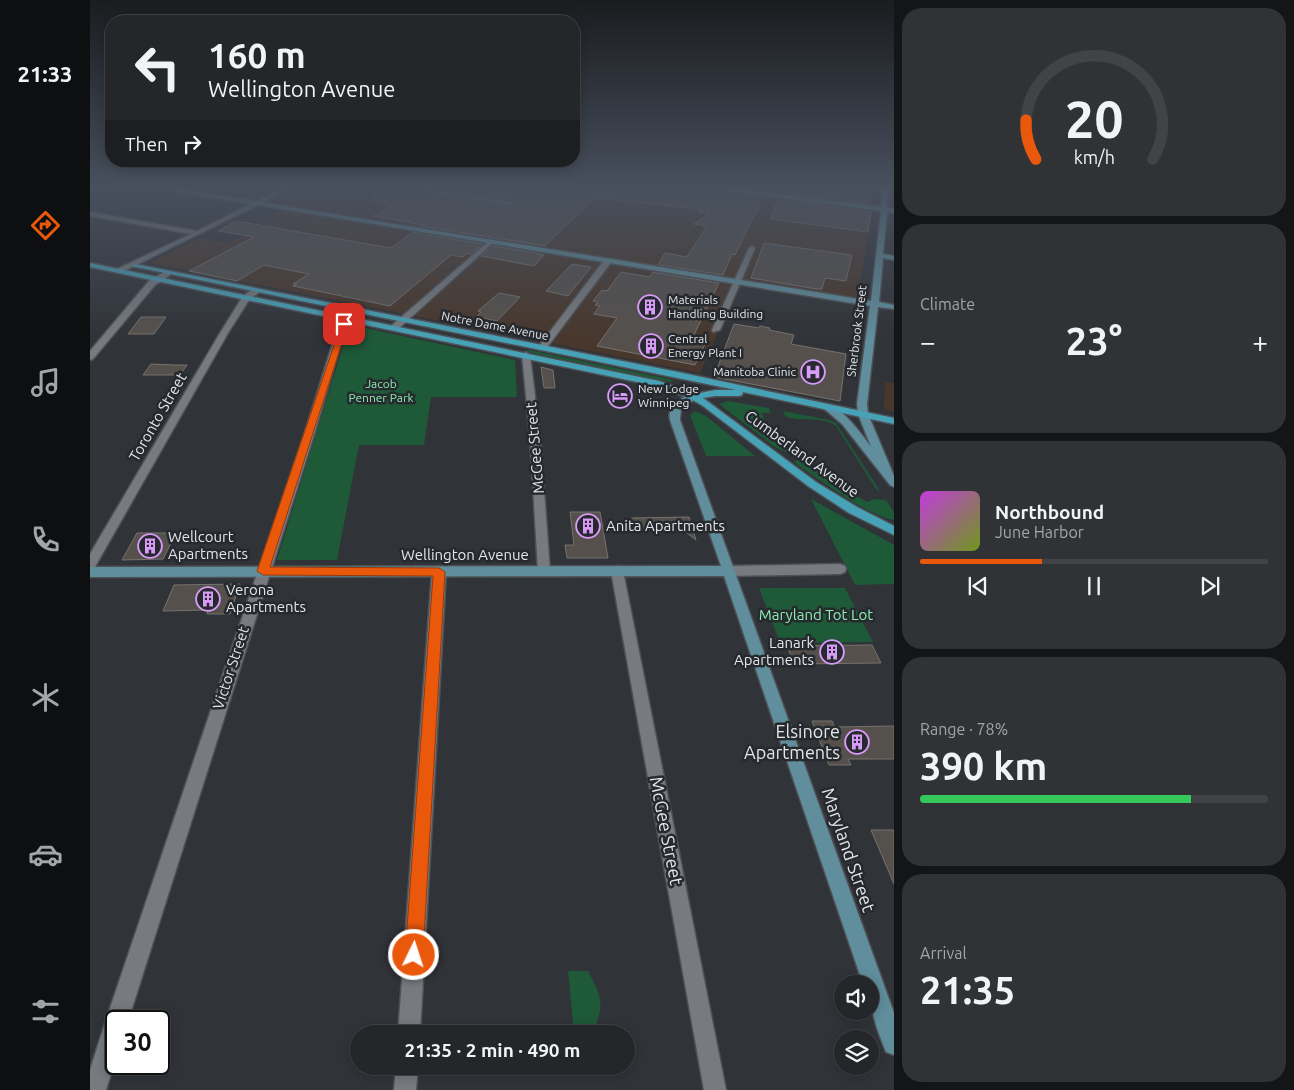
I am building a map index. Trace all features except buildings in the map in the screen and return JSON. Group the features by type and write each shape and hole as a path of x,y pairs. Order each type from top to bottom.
{"main road":[{"name":"Notre Dame Avenue","path":"90,257 258,290 526,355 659,384 694,398"},
{"name":"Notre Dame Avenue","path":"90,265 394,328 403,325"},
{"name":"Notre Dame Avenue","path":"413,322 696,378 767,395 894,421"},
{"path":"694,398 722,393 767,395"},
{"name":"Cumberland Avenue","path":"694,398 721,414 826,493 894,532"}],"street":[{"path":"120,271 188,238"},
{"path":"463,238 894,307"},
{"name":"Sherbrook Street","path":"881,238 862,404 863,414 887,473"},
{"path":"403,325 413,322 494,243"},
{"path":"403,325 494,243"},
{"path":"716,330 752,248"},
{"path":"879,256 894,258"},
{"path":"542,348 608,261"},
{"path":"90,357 156,279 169,272"},
{"name":"Toronto Street","path":"90,565 246,298 258,290"},
{"name":"Victor Street","path":"121,1010 310,432 339,336 344,324 350,318"},
{"name":"McGee Street","path":"526,355 535,436 544,571"},
{"name":"Maryland Street","path":"694,398 683,402 675,408 674,417 894,1044"},
{"name":"Sherbrook Street","path":"827,407 846,422 894,483"},
{"name":"Wellington Avenue","path":"90,572 616,572 840,569"},
{"path":"410,1025 439,572"},
{"name":"McGee Street","path":"616,572 716,1090"},
{"name":"Victor Street","path":"95,1090 105,1059"},
{"path":"405,1090 406,1075"}],"shaded area":[{"path":"200,238 228,243 238,238 868,238 857,304 742,285 723,321 700,373 150,263"},
{"path":"885,382 894,383 894,412 884,409"}],"green space":[{"name":"Jacob Penner Park","path":"351,325 515,360 517,397 431,397 424,445 359,445 337,560 277,560 349,327"},
{"path":"529,350 674,380 670,382 528,352"},
{"path":"728,401 769,408 771,413 761,413 777,443 787,443 790,451 786,452 776,448 719,404"},
{"path":"695,411 706,416 755,456 706,456 690,415"},
{"path":"783,411 836,423 880,491 876,489 836,426 824,421 791,418 785,416"},
{"path":"799,459 821,474 840,480 836,484 867,502 874,499 886,500 894,512 894,520 882,517 844,496 796,464 795,461"},
{"path":"811,499 894,545 894,584 855,585"},
{"name":"Maryland Tot Lot","path":"759,588 845,588 873,642 780,643"},
{"path":"568,971 588,971 599,996 599,1015 596,1025 573,1025"}],"place":[{"name":"Materials Handling Building","path":"650,307"},
{"name":"Central Energy Plant I","path":"651,346"},
{"name":"Manitoba Clinic","path":"813,372"},
{"name":"New Lodge Winnipeg","path":"620,396"},
{"name":"Anita Apartments","path":"588,526"},
{"name":"Wellcourt Apartments","path":"150,546"},
{"name":"Verona Apartments","path":"208,599"},
{"name":"Lanark Apartments","path":"832,652"},
{"name":"Elsinore Apartments","path":"857,742"}],"route":[{"path":"344,324 263,571 439,572 414,955"}]}
